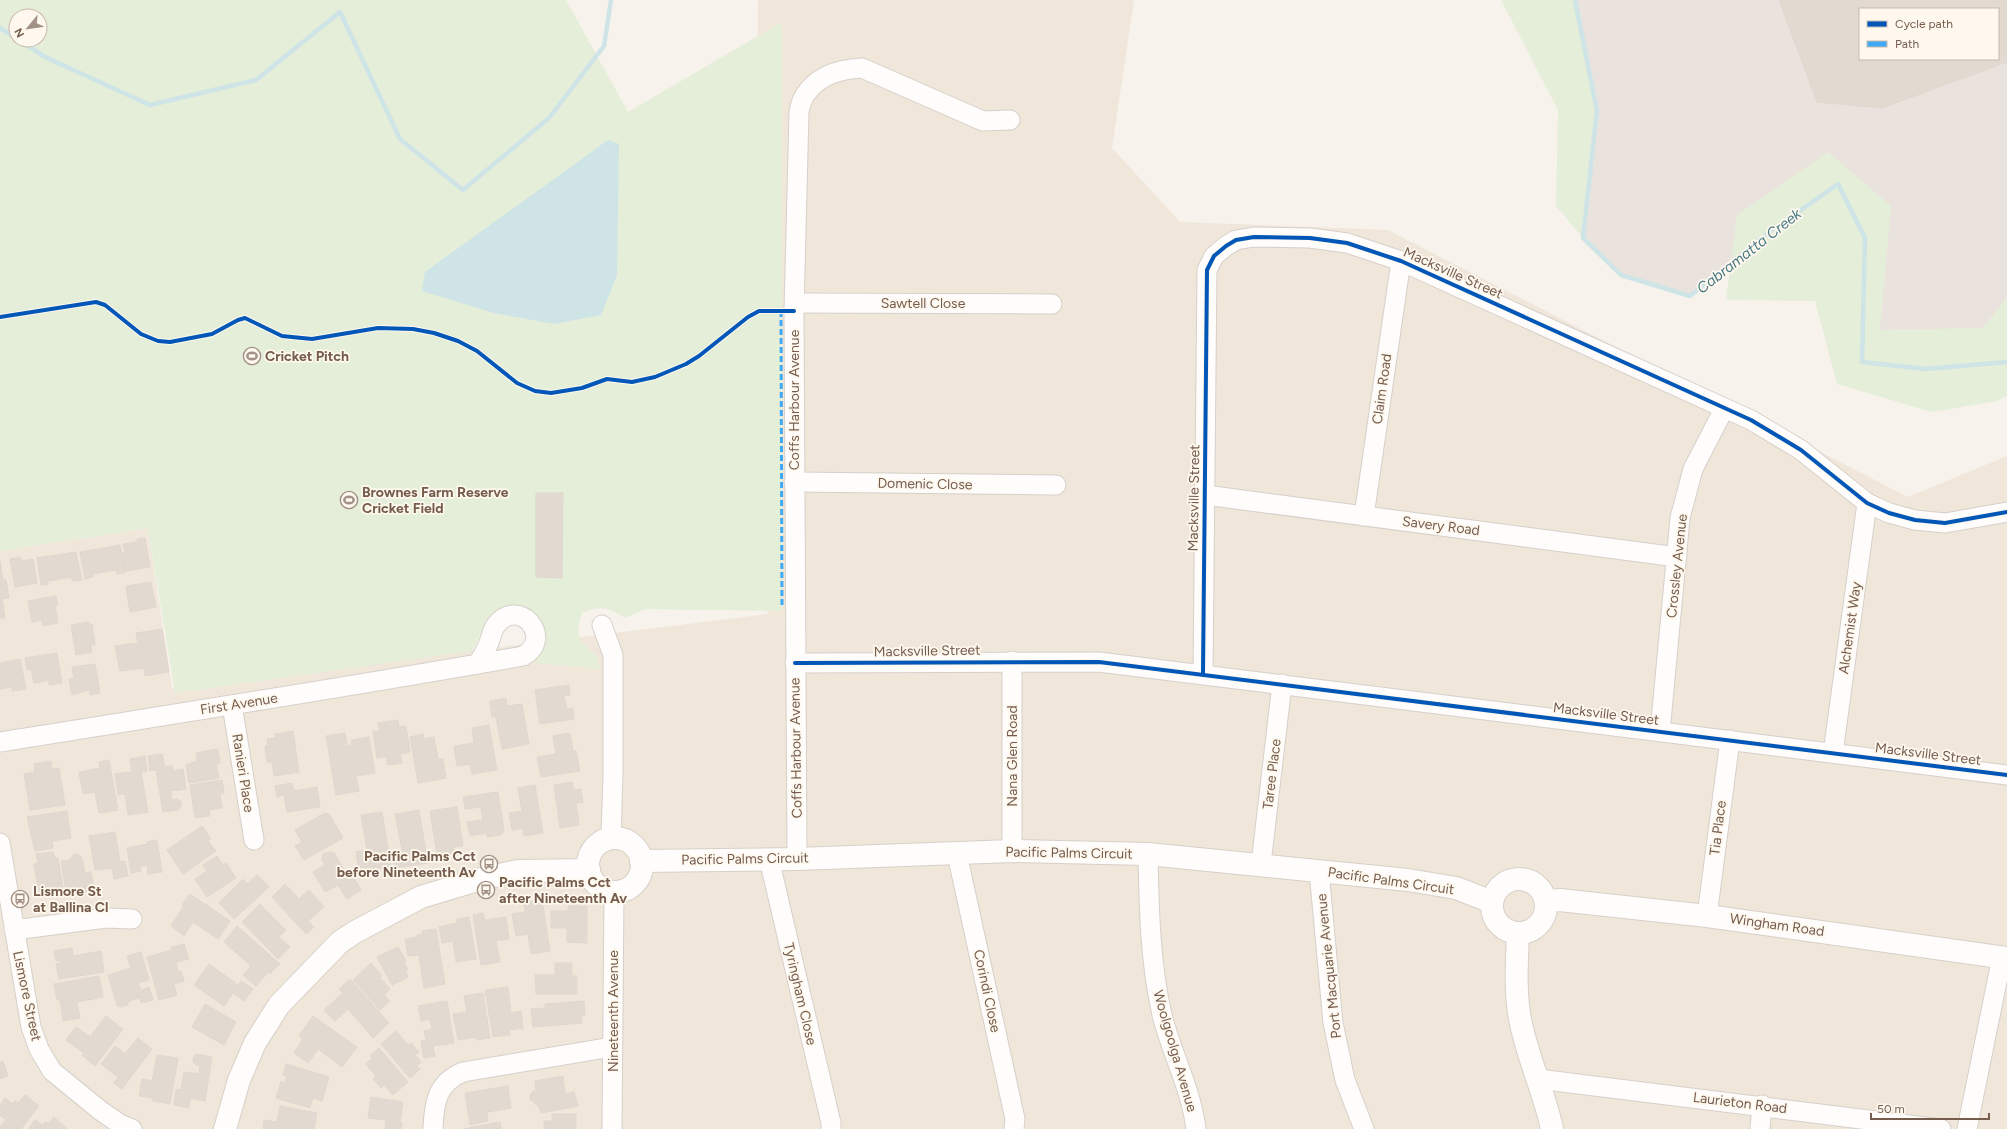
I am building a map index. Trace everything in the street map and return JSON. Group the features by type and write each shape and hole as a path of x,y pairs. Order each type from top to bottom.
{"street":[{"name":"Coffs Harbour Avenue","path":"797,859 794,302 799,112 804,95 817,82 829,74 845,68 862,68 983,121 1010,120"},
{"name":"Macksville Street","path":"1203,674 1207,270 1214,256 1236,240 1254,237 1310,238 1347,243 1401,261 1751,420 1800,450 1867,503 1895,515 1915,520 1945,523 2007,512"},
{"name":"Claim Road","path":"1364,516 1401,261"},
{"name":"Sawtell Close","path":"794,302 1052,304"},
{"name":"Crossley Avenue","path":"1660,732 1680,518 1693,469 1724,409"},
{"name":"Domenic Close","path":"794,482 1056,485"},
{"name":"Savery Road","path":"1205,495 1677,557"},
{"name":"Alchemist Way","path":"1832,753 1867,503"},
{"path":"602,625 612,655 613,775 611,838"},
{"name":"Macksville Street","path":"795,663 1012,661 1099,662 2007,775"},
{"name":"Nana Glen Road","path":"1012,661 1012,851"},
{"name":"First Avenue","path":"0,742 478,664"},
{"name":"Taree Place","path":"1261,864 1272,786 1282,684"},
{"name":"Ranieri Place","path":"232,705 254,840"},
{"name":"Tia Place","path":"1707,916 1730,740"},
{"path":"611,838 629,842 639,854 641,861 639,877 635,883 622,891 614,892 598,886 592,880 589,870 588,861 594,848 605,840 611,838"},
{"name":"Lismore Street","path":"0,843 31,1027 39,1049 52,1071 101,1111 120,1124 132,1129"},
{"name":"Pacific Palms Circuit","path":"641,861 797,859 1012,851 1148,854 1261,864 1408,880 1456,888 1492,902"},
{"name":"Corindi Close","path":"957,854 1015,1119 1014,1129"},
{"name":"Woolgoolga Avenue","path":"1148,854 1154,974 1163,1016 1173,1050 1187,1084 1196,1129"},
{"name":"Tyringham Close","path":"768,859 831,1123 831,1129"},
{"path":"225,1129 239,1080 256,1043 280,1005 340,942 355,932 420,897 477,880 518,871 589,870"},
{"name":"Port Macquarie Avenue","path":"1319,871 1333,1023 1346,1080 1364,1129"},
{"path":"1516,879 1534,883 1540,889 1546,901 1544,917 1539,924 1526,932 1518,933 1509,931 1497,921 1493,914 1492,902 1498,888 1509,881 1516,879"},
{"name":"Nineteenth Avenue","path":"612,1129 614,892"},
{"name":"Wingham Road","path":"1546,901 1560,900 1707,916 2004,957"},
{"path":"14,930 106,918 132,919"},
{"path":"1518,933 1517,975 1519,1014 1527,1050 1547,1105 1552,1129"},
{"path":"1967,1129 2004,957"},
{"path":"433,1129 434,1108 439,1092 451,1078 463,1072 612,1047"},
{"name":"Laurieton Road","path":"1538,1079 1941,1129"},
{"path":"1760,1129 1762,1106"}],"shaded area":[{"path":"758,0 1134,0 1112,148 1180,222 1388,230 1908,497 2007,456 2007,1129 0,1129 0,551 148,528 172,688 768,614 755,457"},
{"path":"1575,0 2007,0 2007,362 1926,369 1764,236 1690,296 1621,275 1583,238 1597,111"},
{"path":"608,140 619,144 617,275 601,315 554,324 494,313 422,291 425,272"}],"green space":[{"path":"0,0 566,0 628,112 782,22 782,611 645,609 625,618 609,609 599,608 589,610 582,613 578,628 580,642 596,654 600,669 535,663 543,645 543,630 540,624 536,618 521,605 502,607 487,622 472,651 175,693 148,528 0,551"},
{"path":"1501,0 1575,0 1578,6 1597,111 1583,238 1556,206 1558,110"},
{"path":"1828,152 1891,206 1880,330 1983,328 2007,297 2007,396 1997,401 1932,412 1837,384 1815,301 1726,300 1737,215"}],"building":[{"path":"1779,0 2007,0 2007,62 1882,108 1817,102"},
{"path":"536,493 563,493 562,578 536,577"},
{"path":"145,538 150,567 125,571 123,553 125,552 123,544 137,542 137,539"},
{"path":"120,545 126,572 117,574 116,570 93,574 93,577 85,579 80,552"},
{"path":"76,552 82,580 72,581 72,577 48,581 48,584 41,585 37,558"},
{"path":"20,557 22,561 33,559 37,583 15,587 10,559"},
{"path":"0,561 3,580 6,580 9,598 2,599 5,618 0,618"},
{"path":"151,582 156,607 130,612 126,586"},
{"path":"56,596 58,605 55,606 58,623 43,626 42,620 32,622 28,601"},
{"path":"89,622 89,625 92,624 95,645 91,645 92,652 76,655 71,625"},
{"path":"162,629 169,672 145,676 144,668 120,671 115,646 138,643 136,633"},
{"path":"57,653 62,683 49,685 49,680 34,683 31,669 27,670 25,658"},
{"path":"20,659 26,689 12,691 12,687 0,689 0,663"},
{"path":"95,664 100,693 90,695 89,690 72,695 69,679 74,678 72,667"},
{"path":"569,685 570,695 564,696 567,709 573,708 574,719 540,724 535,690"},
{"path":"506,698 507,706 522,704 529,744 502,749 496,717 492,717 490,701"},
{"path":"398,720 399,727 406,726 410,752 400,754 402,763 388,765 386,756 377,758 373,732 380,731 378,723"},
{"path":"489,725 497,770 472,774 470,764 457,766 454,746 474,743 472,728"},
{"path":"293,731 299,772 274,776 272,762 267,762 265,746 268,745 267,739 276,738 275,734"},
{"path":"345,733 347,746 352,745 351,740 369,737 375,773 356,776 359,791 336,795 326,736"},
{"path":"570,733 573,751 576,751 580,771 541,777 537,757 556,754 553,736"},
{"path":"423,734 424,739 434,737 438,759 443,759 446,778 418,783 410,737"},
{"path":"218,749 220,763 216,764 219,778 189,783 186,765 197,761 196,753"},
{"path":"162,754 165,767 172,766 173,771 183,769 186,789 171,791 172,800 177,799 181,802 181,807 178,810 163,812 156,770 150,771 148,756"},
{"path":"145,756 147,771 141,772 148,812 128,815 125,794 118,795 115,774 132,772 130,759"},
{"path":"109,760 118,810 99,813 95,792 83,794 79,772 100,768 99,762"},
{"path":"51,761 52,769 59,768 65,805 30,810 24,774 35,772 34,764"},
{"path":"222,780 224,793 220,794 222,808 209,810 210,816 195,818 190,785"},
{"path":"572,782 574,790 581,789 583,802 576,803 579,825 560,828 554,785"},
{"path":"292,783 294,791 317,787 320,807 287,812 284,795 277,797 275,786"},
{"path":"535,785 543,833 524,836 523,828 512,830 509,813 522,811 518,788"},
{"path":"498,792 504,831 501,835 487,837 487,833 470,836 467,822 483,820 481,807 465,809 463,797"},
{"path":"457,807 463,846 453,847 454,853 437,855 430,811"},
{"path":"419,810 428,863 395,868 392,852 402,850 395,814"},
{"path":"67,811 71,838 52,841 53,848 35,851 27,817"},
{"path":"382,812 391,867 359,872 356,852 367,850 361,815"},
{"path":"325,813 329,814 343,838 304,860 295,846 302,842 295,830"},
{"path":"202,826 211,839 208,841 216,851 183,874 167,850"},
{"path":"115,832 120,862 125,861 128,876 114,879 112,868 95,870 89,836"},
{"path":"157,840 162,872 148,874 147,865 140,866 141,871 131,873 127,848 148,844 147,842"},
{"path":"53,852 55,858 58,858 63,889 39,893 34,864 38,863 36,854"},
{"path":"329,852 334,853 349,878 353,876 361,890 347,899 338,885 325,892 313,872 325,865 322,860 323,854"},
{"path":"78,854 82,858 85,873 91,872 94,889 88,890 89,893 67,897 61,861 70,860 73,855"},
{"path":"217,856 223,865 226,863 236,878 207,897 195,879 207,871 203,865"},
{"path":"257,875 269,887 234,919 219,903 243,879 247,884"},
{"path":"285,884 299,899 309,890 324,907 308,921 314,927 306,934 272,897"},
{"path":"190,894 230,921 218,939 193,922 184,936 171,926 184,906 182,905"},
{"path":"542,900 550,951 531,954 528,934 516,936 512,914 525,912 524,903"},
{"path":"260,904 286,930 279,937 290,947 278,959 242,922"},
{"path":"568,906 587,906 587,943 567,942 567,928 551,928 551,911 568,911"},
{"path":"483,913 485,920 506,917 509,939 496,941 500,962 481,965 473,915"},
{"path":"469,917 476,959 456,962 453,941 442,943 439,927 457,923 457,919"},
{"path":"237,926 280,964 270,974 268,972 256,986 243,975 251,966 224,942"},
{"path":"436,929 445,984 424,988 419,955 408,956 405,939 417,937 417,935 423,934 422,931"},
{"path":"184,944 189,959 176,962 178,972 181,971 184,981 174,984 177,995 159,1000 147,957 172,950 171,947"},
{"path":"398,947 406,961 404,962 408,970 405,971 408,977 392,985 377,957"},
{"path":"72,948 73,956 101,951 104,972 59,979 56,964 60,963 60,961 56,961 54,951"},
{"path":"141,952 149,980 138,983 141,990 149,987 153,1000 141,1003 140,998 129,1001 127,1005 121,1007 117,1005 108,975 131,968 127,956"},
{"path":"371,963 382,976 380,978 390,989 384,995 390,1001 380,1010 353,980"},
{"path":"555,963 572,963 572,976 577,976 577,994 536,994 535,975 555,975"},
{"path":"209,964 238,985 241,981 253,989 244,1001 233,993 224,1006 194,985"},
{"path":"99,976 103,997 77,1002 80,1018 63,1021 60,1000 57,1000 54,984"},
{"path":"350,979 389,1023 373,1038 348,1009 335,1021 324,1010 343,993 339,989"},
{"path":"508,987 511,1013 521,1011 523,1028 509,1030 510,1035 493,1037 485,990"},
{"path":"483,993 490,1038 477,1040 476,1037 458,1040 453,1014 467,1012 464,996"},
{"path":"447,1001 454,1043 433,1046 435,1056 424,1058 421,1041 426,1040 424,1031 432,1029 430,1019 421,1021 418,1006"},
{"path":"584,1001 585,1015 581,1016 582,1023 533,1027 531,1009 545,1008 545,1004"},
{"path":"205,1004 236,1022 224,1045 192,1027"},
{"path":"106,1016 123,1029 95,1066 82,1055 84,1053 66,1040 76,1027 90,1037"},
{"path":"313,1016 357,1047 342,1067 318,1049 308,1063 294,1053 303,1039 299,1036"},
{"path":"396,1031 408,1045 411,1043 419,1052 415,1055 421,1062 416,1066 420,1069 410,1078 381,1044"},
{"path":"138,1038 152,1049 122,1089 114,1083 118,1077 101,1064 115,1046 125,1054"},
{"path":"379,1048 408,1082 393,1095 384,1085 381,1088 373,1079 376,1076 366,1064 372,1058 370,1056"},
{"path":"197,1054 212,1057 205,1101 190,1098 189,1108 174,1105 176,1089 181,1090 184,1072 199,1074 200,1065 196,1065 193,1061 194,1056"},
{"path":"157,1055 178,1058 170,1104 153,1101 153,1098 139,1096 142,1079 152,1081"},
{"path":"3,1061 8,1076 0,1079 0,1062"},
{"path":"286,1064 329,1077 322,1101 313,1098 310,1108 276,1098 281,1081 285,1083 287,1076 283,1075"},
{"path":"563,1076 565,1094 574,1092 578,1106 541,1113 539,1107 530,1099 532,1092 536,1091 535,1081"},
{"path":"508,1086 511,1108 487,1112 488,1121 470,1125 465,1093"},
{"path":"25,1095 39,1106 21,1129 2,1129 0,1127 6,1120 0,1115 0,1105 5,1098 13,1104 15,1101 18,1103"},
{"path":"371,1097 403,1102 400,1122 402,1123 401,1129 385,1129 386,1120 368,1118"},
{"path":"280,1106 317,1113 314,1129 263,1129 264,1120 277,1122"},
{"path":"552,1114 576,1114 576,1129 544,1129 544,1121 552,1121"},
{"path":"54,1117 67,1129 28,1129 35,1120 42,1125 45,1122 48,1124"},
{"path":"500,1122 501,1129 463,1129"}],"waterway":[{"name":"Cabramatta Creek","path":"31,48 45,57 150,105 256,80 340,12 400,139 463,190 549,118 604,46 611,0"},
{"name":"Cabramatta Creek","path":"1575,0 1597,111 1583,238 1621,275 1690,296 1764,236 1838,184 1865,238 1862,362 1926,369 2007,362"},
{"name":"Cabramatta Creek","path":"0,28 8,33"}],"marked path":[{"path":"781,311 782,608"}],"cycle path":[{"path":"1203,674 1207,270 1214,256 1236,240 1254,237 1310,238 1347,243 1401,261 1751,420 1801,450 1867,503 1889,513 1915,520 1945,523 2007,512"},
{"path":"0,317 96,302 105,305 141,334 158,341 170,342 212,334 238,320 245,318 282,336 312,339 378,328 413,329 434,333 458,341 477,351 517,383 535,391 551,393 582,388 607,379 632,382 655,377 686,364 699,356 748,317 759,311 794,311"},
{"path":"795,663 1099,662 2007,775"}],"place":[{"name":"Cricket Pitch","path":"252,356"},
{"name":"Brownes Farm Reserve Cricket Field","path":"349,500"},
{"name":"Pacific Palms Cct before Nineteenth Av","path":"489,864"},
{"name":"Pacific Palms Cct after Nineteenth Av","path":"486,890"},
{"name":"Lismore St at Ballina Cl","path":"20,899"}]}
